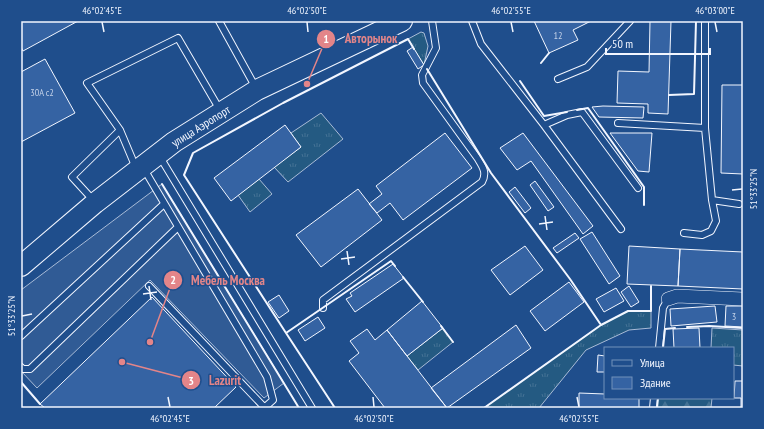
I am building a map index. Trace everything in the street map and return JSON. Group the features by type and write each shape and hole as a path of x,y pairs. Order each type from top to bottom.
{"main road":[{"name":"улица Аэропорт","path":"21,266 95,202 158,154 222,112 257,90 400,21"}],"street":[{"path":"668,299 677,296 743,299"}],"lane":[{"path":"219,21 257,90"},
{"path":"323,308 323,300 482,182 485,177 484,168 423,83 422,75 436,48 432,21"},
{"path":"472,21 481,44 544,125 621,229"},
{"path":"558,79 587,68 630,21"},
{"path":"684,233 702,235 711,232 716,221 712,200 705,128 705,21"},
{"path":"149,286 264,408 273,400 267,377 178,227 140,168 120,130 87,83 178,38 222,112"},
{"path":"544,125 567,115 582,112 638,188"},
{"path":"618,123 705,128"},
{"path":"95,202 72,177 120,130"},
{"path":"158,154 259,318 312,408"},
{"path":"712,200 739,204"},
{"path":"21,336 164,204"},
{"path":"21,367 24,370 30,369 178,227"},
{"path":"659,347 663,308 668,299"}],"green space":[{"path":"421,32 424,33 428,46 424,65 408,39"},
{"path":"321,113 343,139 288,182 274,167 301,147 291,133"},
{"path":"259,179 272,194 250,212 238,195"},
{"path":"628,311 651,311 651,328 629,330 586,350 539,408 484,408 601,325"},
{"path":"443,328 453,342 418,370 407,356"},
{"path":"712,328 743,330 743,366 734,365 734,347 711,347"},
{"path":"658,399 712,399 711,408 657,408"}],"shaded area":[{"path":"162,184 284,383 264,398 150,280 37,388 21,371 21,290"}],"building":[{"path":"21,21 78,21 23,51 21,47"},
{"path":"534,21 591,21 573,30 578,40 549,53"},
{"path":"650,21 671,21 668,114 648,113 648,104 617,103 618,71 649,72"},
{"path":"413,47 424,65 418,69 407,51"},
{"path":"45,59 75,113 21,142 21,72"},
{"path":"722,85 743,85 743,174 721,173"},
{"path":"592,107 644,107 643,118 599,117"},
{"path":"285,125 301,147 231,201 214,178"},
{"path":"445,133 472,168 403,220 390,203 377,213 369,204 382,194 376,186"},
{"path":"523,133 593,226 583,234 531,161 517,170 500,148"},
{"path":"610,133 652,133 649,172 638,171"},
{"path":"535,181 554,207 548,211 530,185"},
{"path":"515,187 531,208 525,213 509,192"},
{"path":"358,189 382,220 321,267 296,235"},
{"path":"592,232 620,276 609,284 580,239"},
{"path":"575,233 579,238 557,253 553,248"},
{"path":"525,246 543,270 510,295 491,270"},
{"path":"629,246 680,249 678,286 627,284"},
{"path":"680,249 743,252 743,289 678,286"},
{"path":"393,264 404,278 355,312 346,299 352,296 350,293"},
{"path":"569,282 584,302 545,331 530,311"},
{"path":"629,286 639,302 631,307 621,292"},
{"path":"616,288 624,301 604,312 596,299"},
{"path":"279,295 289,311 279,318 268,302"},
{"path":"152,297 236,387 214,408 45,408 40,404"},
{"path":"422,301 443,328 407,356 387,330"},
{"path":"715,306 717,322 671,326 670,309"},
{"path":"726,306 743,306 743,327 725,326"},
{"path":"318,317 325,328 305,341 298,330"},
{"path":"516,325 531,348 447,408 431,388"},
{"path":"699,328 700,347 674,347 673,329"},
{"path":"367,329 375,340 387,330 447,408 385,408 349,361 359,353 350,341"},
{"path":"598,355 604,356 604,372 597,372"},
{"path":"735,381 743,381 743,408 741,408 741,398 734,398"},
{"path":"579,393 604,394 604,399 639,399 639,408 579,408"}],"wall":[{"path":"669,95 694,94 696,21"},
{"path":"395,266 391,261 286,333 184,175 193,153 283,103 408,39 414,49"},
{"path":"541,63 549,53"},
{"path":"427,69 491,173 570,279 601,325"},
{"path":"520,81 544,116 567,112"},
{"path":"577,110 588,108 644,187 644,205"},
{"path":"162,184 299,408"},
{"path":"403,277 423,302"},
{"path":"484,408 601,325 628,311 651,311 651,286"},
{"path":"441,326 453,342"},
{"path":"687,327 709,326 743,328"},
{"path":"663,347 665,329 675,328"},
{"path":"286,333 335,408"},
{"path":"21,382 40,404"},
{"path":"657,408 658,399"}],"place":[{"name":"Авторынок","path":"307,84"},
{"name":"Мебель Москва","path":"150,342"},
{"name":"Lazurit","path":"122,362"}]}
